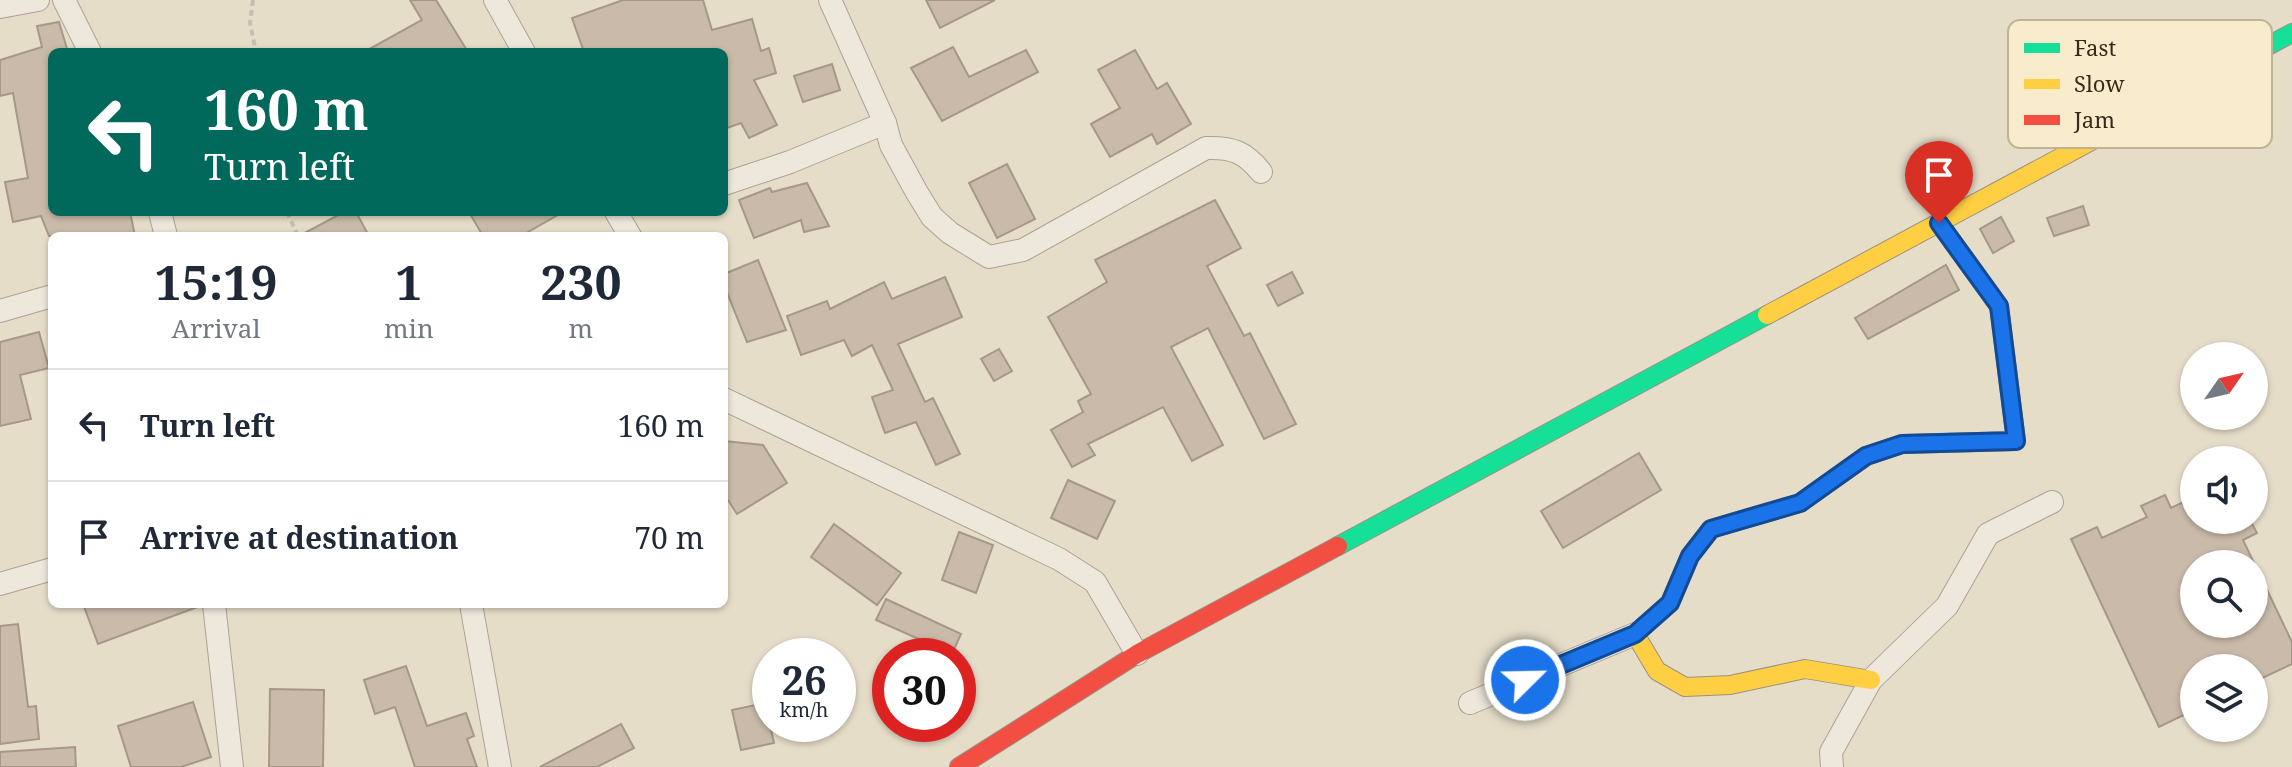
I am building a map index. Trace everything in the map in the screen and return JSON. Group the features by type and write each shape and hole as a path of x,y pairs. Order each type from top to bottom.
{"street":[{"path":"0,7 38,0"},
{"path":"64,0 88,48"},
{"path":"495,0 522,48"},
{"path":"830,0 885,123 891,145 932,217 950,233 989,257 1023,250 1206,148 1227,147 1247,155 1261,172"},
{"path":"2272,44 2292,33"},
{"path":"728,183 790,162 885,123"},
{"path":"959,767 1137,654 2078,148"},
{"path":"1470,703 1635,634 1670,603 1690,556 1711,529 1800,503 1866,456 1902,444 2016,441 1999,306 1939,223"},
{"path":"0,311 48,297"},
{"path":"728,401 1059,559 1095,582 1137,654"},
{"path":"1832,767 1831,752 1871,680 1947,606 1988,534 2052,502"},
{"path":"0,584 48,570"},
{"path":"214,608 232,767"},
{"path":"472,608 500,767"},
{"path":"1635,634 1657,671 1685,687 1730,685 1805,669 1871,680"}],"path":[{"path":"253,0 250,23 255,48"}],"building":[{"path":"410,0 436,0 466,48 371,48 422,20"},
{"path":"623,0 703,0 712,30 752,19 761,51 769,48 776,73 754,80 777,125 749,138 741,123 728,128 728,48 583,48 572,18"},
{"path":"926,0 995,0 940,28"},
{"path":"59,22 67,48 48,48 48,216 131,216 134,232 48,234 41,216 13,222 5,182 28,178 13,93 0,96 0,60 42,47 37,26"},
{"path":"953,47 969,77 1026,50 1038,72 942,121 911,68"},
{"path":"1135,50 1157,89 1167,83 1191,124 1157,144 1152,134 1110,157 1091,124 1120,108 1098,70"},
{"path":"832,64 840,90 803,102 794,76"},
{"path":"1007,164 1035,219 997,238 969,183"},
{"path":"807,183 829,226 804,232 801,220 754,238 739,200 770,188 772,192"},
{"path":"1215,200 1241,248 1207,266 1244,336 1250,333 1296,424 1264,439 1208,328 1171,347 1223,445 1192,461 1163,407 1088,444 1095,455 1072,467 1051,430 1083,412 1078,401 1091,394 1048,317 1107,282 1095,260"},
{"path":"2083,206 2089,225 2054,236 2047,218"},
{"path":"336,216 358,216 367,232 306,232"},
{"path":"471,216 556,216 528,232 481,232"},
{"path":"2001,217 2014,241 1993,253 1980,229"},
{"path":"758,260 786,330 747,342 728,295 728,272"},
{"path":"1946,265 1959,290 1868,339 1855,318"},
{"path":"1292,272 1303,293 1278,306 1267,285"},
{"path":"945,277 962,317 898,344 925,402 933,398 960,454 936,465 916,422 885,433 872,397 893,390 872,345 852,356 844,340 801,355 787,316 827,301 830,309 884,282 892,299"},
{"path":"39,332 48,368 20,375 31,419 0,426 0,342"},
{"path":"999,349 1012,371 994,381 981,359"},
{"path":"728,441 763,445 787,483 737,514 728,500"},
{"path":"1639,453 1661,490 1563,548 1541,511"},
{"path":"1068,480 1115,501 1097,539 1051,518"},
{"path":"2165,495 2171,508 2180,504 2180,534 2255,534 2243,540 2248,550 2180,550 2180,638 2268,638 2268,592 2292,642 2292,664 2268,675 2268,654 2180,654 2180,717 2159,727 2071,539 2097,527 2102,538 2147,517 2141,506"},
{"path":"834,524 901,573 877,605 811,557"},
{"path":"959,532 993,545 976,593 942,580"},
{"path":"886,599 961,634 959,638 916,638 876,620"},
{"path":"84,608 195,608 98,644"},
{"path":"18,624 28,707 36,706 39,739 0,744 0,626"},
{"path":"406,666 427,726 466,713 474,736 467,739 477,767 415,767 395,707 375,714 364,680"},
{"path":"270,689 324,690 323,767 269,767"},
{"path":"193,702 211,757 181,767 131,767 118,726"},
{"path":"752,706 752,742 774,743 741,750 732,710"},
{"path":"621,724 634,748 597,767 540,767"},
{"path":"75,747 76,767 0,767 0,752"}],"traffic: fast":[{"path":"2272,44 2292,33"},
{"path":"1741,520 1800,503 1866,456 1902,444 2016,441 1999,306 1939,223"},
{"path":"1338,546 1767,315"}],"traffic: slow":[{"path":"1767,315 2078,148"},
{"path":"1741,520 1711,529 1690,556 1670,603 1635,634 1657,671 1685,687 1730,685 1805,669 1871,680"}],"traffic: jam":[{"path":"959,767 1137,654 1338,546"}],"route":[{"path":"1525,680 1635,634 1670,603 1690,556 1711,529 1800,503 1866,456 1902,444 2016,441 1999,306 1939,223"}]}
